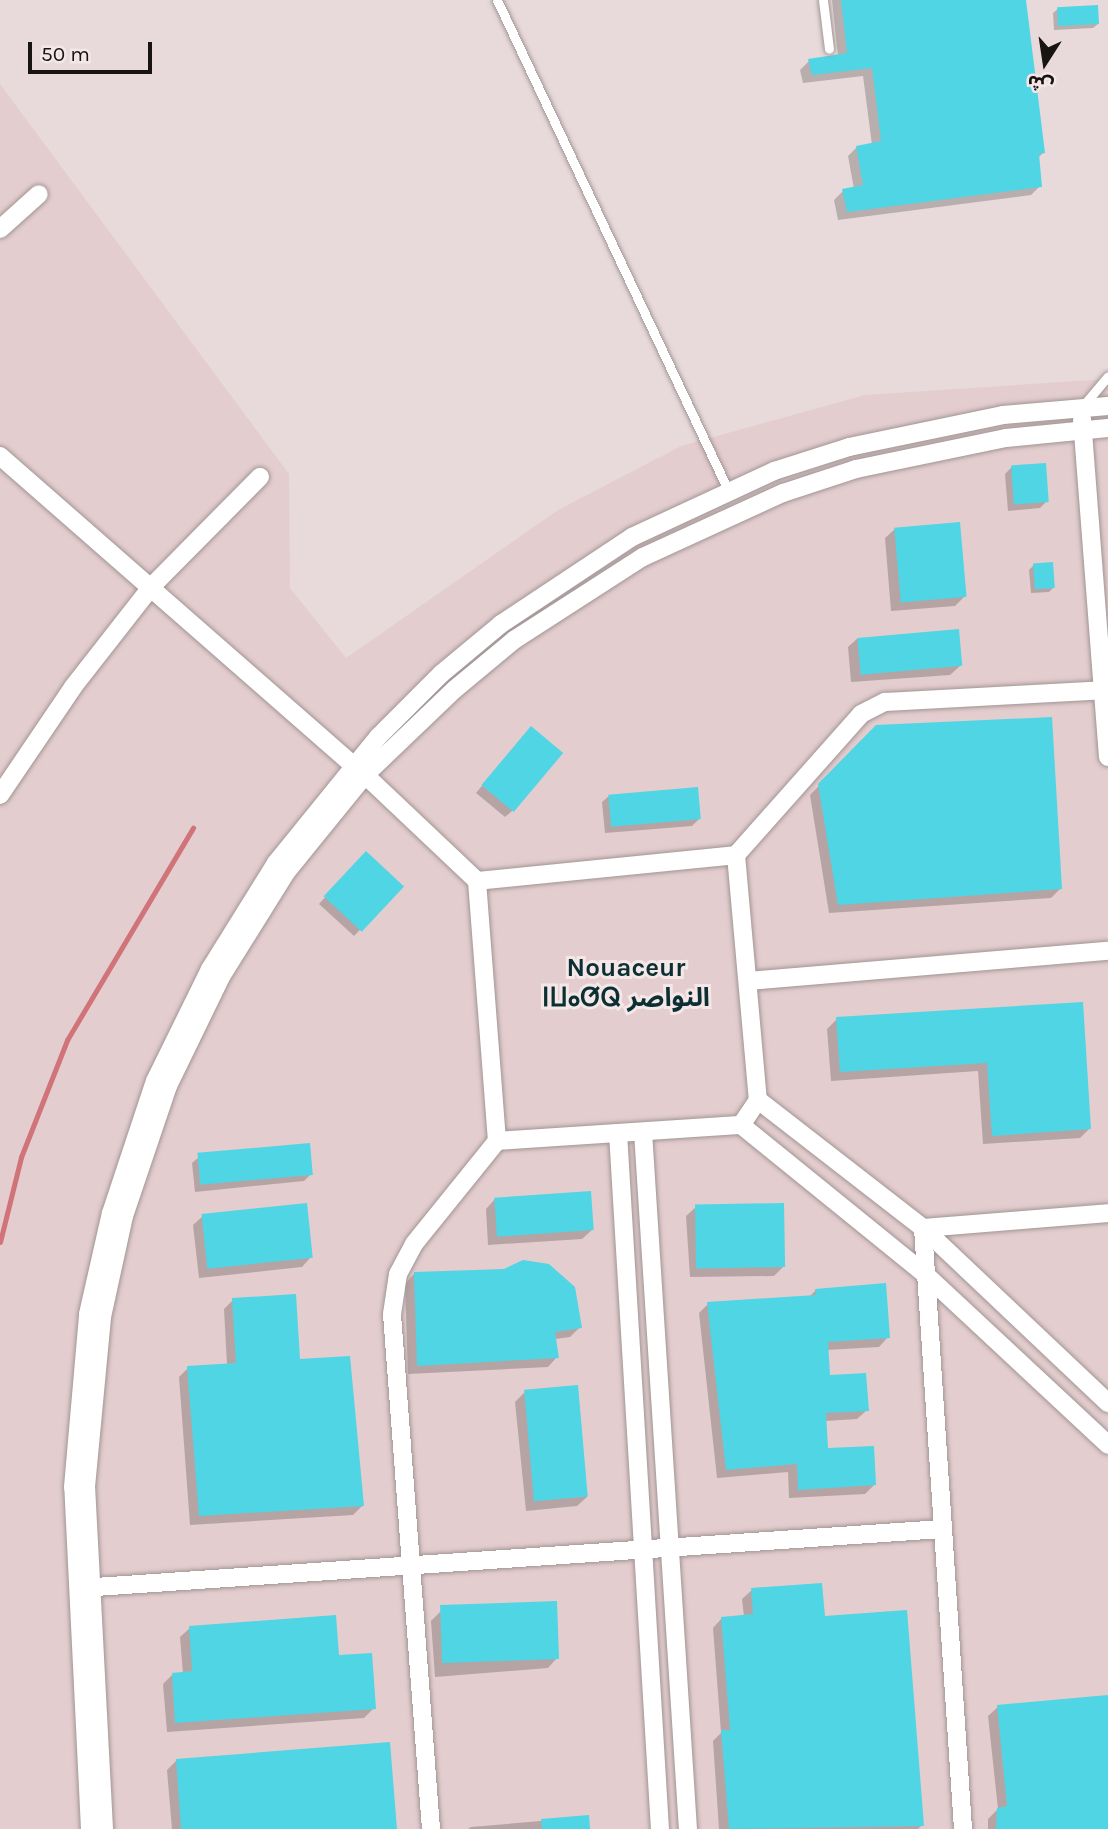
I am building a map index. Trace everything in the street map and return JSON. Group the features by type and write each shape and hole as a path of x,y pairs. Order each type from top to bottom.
{"street":[{"path":"0,229 39,194"},
{"path":"90,1829 88,1695 75,1429 124,1168 162,1084 253,922 359,770 441,674 501,624 632,537 728,490 849,447 925,428 1108,406"},
{"path":"1081,408 1108,757"},
{"path":"359,770 514,640 632,563 712,522 783,493 868,466 994,440 1108,428"},
{"path":"0,456 359,770 477,881 497,1141 414,1244 398,1274 392,1314 431,1829"},
{"path":"0,795 73,687 150,587 260,477"},
{"path":"477,881 736,855 872,706 1105,691"},
{"path":"736,855 758,1100 741,1125"},
{"path":"748,981 1108,951"},
{"path":"758,1100 923,1228 1108,1403"},
{"path":"497,1141 741,1125 926,1275 1108,1445"},
{"path":"643,1132 688,1829"},
{"path":"618,1133 660,1829"},
{"path":"923,1228 1108,1213"},
{"path":"923,1228 963,1829"},
{"path":"83,1588 943,1529"},
{"path":"88,1695 104,1829"}],"lane":[{"path":"497,0 728,490"},
{"path":"823,0 829,50"},
{"path":"1081,408 1108,376"}],"shaded area":[{"path":"0,84 289,474 290,588 346,658 558,510 681,446 865,395 1108,379 1108,1829 0,1829"}],"building":[{"path":"841,0 1026,0 1045,153 1039,154 1042,187 847,212 842,189 863,185 856,146 881,141 872,68 812,75 808,59 847,53"},
{"path":"1098,5 1099,24 1058,26 1057,7"},
{"path":"1046,463 1049,502 1014,504 1011,465"},
{"path":"960,522 967,597 901,602 894,528"},
{"path":"1053,562 1055,588 1035,589 1033,563"},
{"path":"959,629 962,666 861,675 857,638"},
{"path":"1052,717 1062,889 838,905 818,784 876,725"},
{"path":"531,726 563,753 514,812 482,785"},
{"path":"698,787 701,819 611,827 608,795"},
{"path":"366,851 404,886 362,932 324,896"},
{"path":"1083,1002 1091,1129 992,1136 987,1063 840,1072 836,1017"},
{"path":"310,1143 313,1175 200,1185 197,1153"},
{"path":"591,1191 594,1230 497,1237 494,1198"},
{"path":"307,1203 313,1258 207,1269 202,1214"},
{"path":"784,1203 785,1267 696,1269 695,1205"},
{"path":"523,1260 549,1264 575,1287 582,1328 555,1332 559,1358 417,1366 414,1272 504,1269"},
{"path":"886,1283 890,1338 828,1342 830,1375 866,1373 869,1411 826,1413 828,1448 874,1446 876,1485 798,1490 797,1464 726,1470 707,1302 816,1295 815,1289"},
{"path":"296,1294 300,1359 350,1356 364,1506 199,1516 187,1366 236,1363 232,1298"},
{"path":"578,1385 588,1497 534,1501 524,1390"},
{"path":"822,1583 825,1616 907,1610 924,1826 729,1829 721,1730 730,1730 721,1617 753,1614 751,1588"},
{"path":"557,1601 559,1659 442,1663 440,1605"},
{"path":"336,1615 339,1655 372,1653 376,1709 175,1723 172,1673 192,1671 189,1626"},
{"path":"1108,1695 1108,1829 996,1829 997,1808 1007,1806 997,1705"},
{"path":"390,1742 397,1829 181,1829 176,1759"},
{"path":"589,1815 590,1829 542,1829 541,1819"}],"waterway":[{"path":"0,1242 21,1157 67,1040 193,828"}],"district":[{"name":"Nouaceur ⵏⵡⴰⵚⵕ النواصر","path":"626,983"}]}
